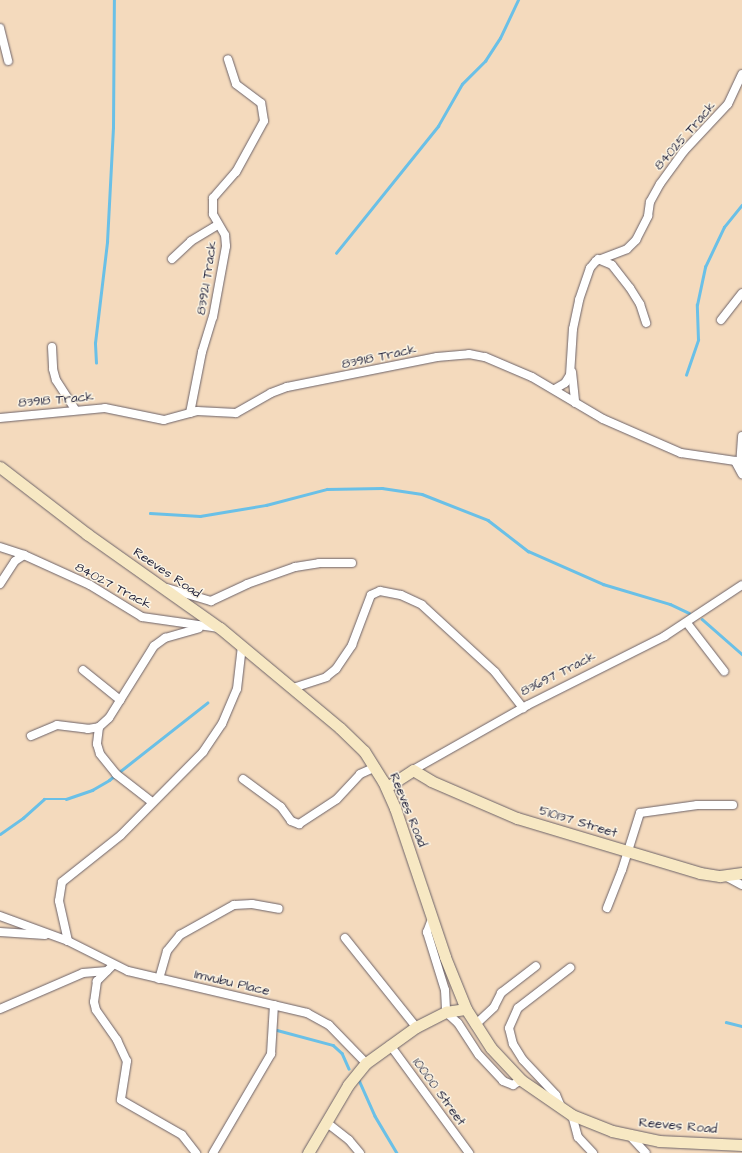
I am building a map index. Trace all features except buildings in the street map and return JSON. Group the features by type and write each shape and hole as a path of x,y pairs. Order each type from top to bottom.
{"street":[{"path":"0,28 5,57"},
{"name":"83921 Track","path":"190,413 202,352 214,317 226,246 225,235 213,214 213,198 236,172 264,121 261,103 236,84 228,59"},
{"name":"84025 Track","path":"598,259 627,249 636,240 648,216 650,202 660,184 684,152 728,104 742,74"},
{"path":"172,259 182,248 218,225"},
{"path":"575,403 571,370 572,338 579,300 587,274 598,259 612,265 630,288 640,304 646,323"},
{"path":"721,320 742,293"},
{"path":"52,347 53,369 56,380 75,409"},
{"name":"83918 Track","path":"0,418 75,409 110,408 164,420 202,411 236,413 279,389 460,354 486,357 555,389 575,403 610,422 681,452 732,460 741,470"},
{"path":"555,389 568,380 571,370"},
{"path":"741,470 742,436"},
{"name":"Reeves Road","path":"0,467 88,534 220,628 294,688 340,728 376,768 387,787 432,919 466,1009 491,1048 521,1080 572,1115 630,1136 659,1141 742,1145"},
{"name":"84027 Track","path":"0,547 24,555 90,585 142,617 220,628"},
{"path":"0,584 15,561 24,555"},
{"path":"164,588 211,601 247,584 295,567 319,563 352,564"},
{"name":"83697 Track","path":"387,787 523,708 665,636 742,585"},
{"path":"294,688 326,678 336,669 352,645 371,596 380,590 401,595 422,605 495,672 523,708"},
{"path":"687,622 724,671"},
{"path":"152,802 116,774 100,754 97,744 99,728 109,718 146,655 159,641 205,627"},
{"path":"68,941 59,901 62,882 101,853 203,752 222,724 237,689 242,646"},
{"path":"83,670 120,700"},
{"path":"31,736 57,725 88,729 99,728"},
{"path":"243,779 281,807 291,822 299,824 337,800 360,774 376,768"},
{"name":"510137 Street","path":"414,770 427,779 504,813 628,852 700,873 725,876 742,873"},
{"path":"607,908 628,852 638,819 643,811 733,805"},
{"path":"725,876 742,885"},
{"path":"159,979 167,951 180,935 234,905 252,904 279,909"},
{"path":"0,916 50,935"},
{"path":"432,919 427,932 445,990 446,1012 458,1023 479,1055 503,1081 513,1085 521,1080"},
{"path":"0,932 50,935"},
{"name":"Imvubu Place","path":"50,935 68,941 110,968 274,1005 318,1017 366,1063"},
{"path":"345,938 416,1027"},
{"path":"475,1025 494,1006 501,993 536,966"},
{"path":"0,1009 83,973 110,968"},
{"path":"110,968 97,981 94,1002 96,1010 117,1040 127,1061 121,1100 182,1135 196,1153"},
{"path":"563,1110 556,1095 523,1060 513,1044 509,1028 518,1008 570,968"},
{"path":"213,1153 271,1054 274,1005"},
{"path":"308,1153 353,1078 366,1063 390,1044 416,1027 446,1012 466,1009"},
{"name":"10000 Street","path":"390,1044 469,1153"},
{"path":"572,1115 578,1136 593,1153"},
{"path":"326,1122 349,1140 360,1153"},
{"path":"630,1136 646,1153"}],"waterway":[{"path":"96,363 95,343 107,242 113,128 114,0"},
{"path":"336,253 438,126 462,84 485,61 500,38 518,0"},
{"path":"686,375 698,340 697,305 705,267 724,227 742,205"},
{"path":"150,513 200,516 266,505 327,489 382,488 422,494 488,520 528,551 603,584 670,604 689,613"},
{"path":"702,619 742,654"},
{"path":"0,834 23,818 44,799 66,799 92,790 109,780 207,703"},
{"path":"726,1022 742,1026"},
{"path":"277,1030 333,1045 342,1053 349,1069"},
{"path":"359,1080 375,1116 397,1153"}]}
